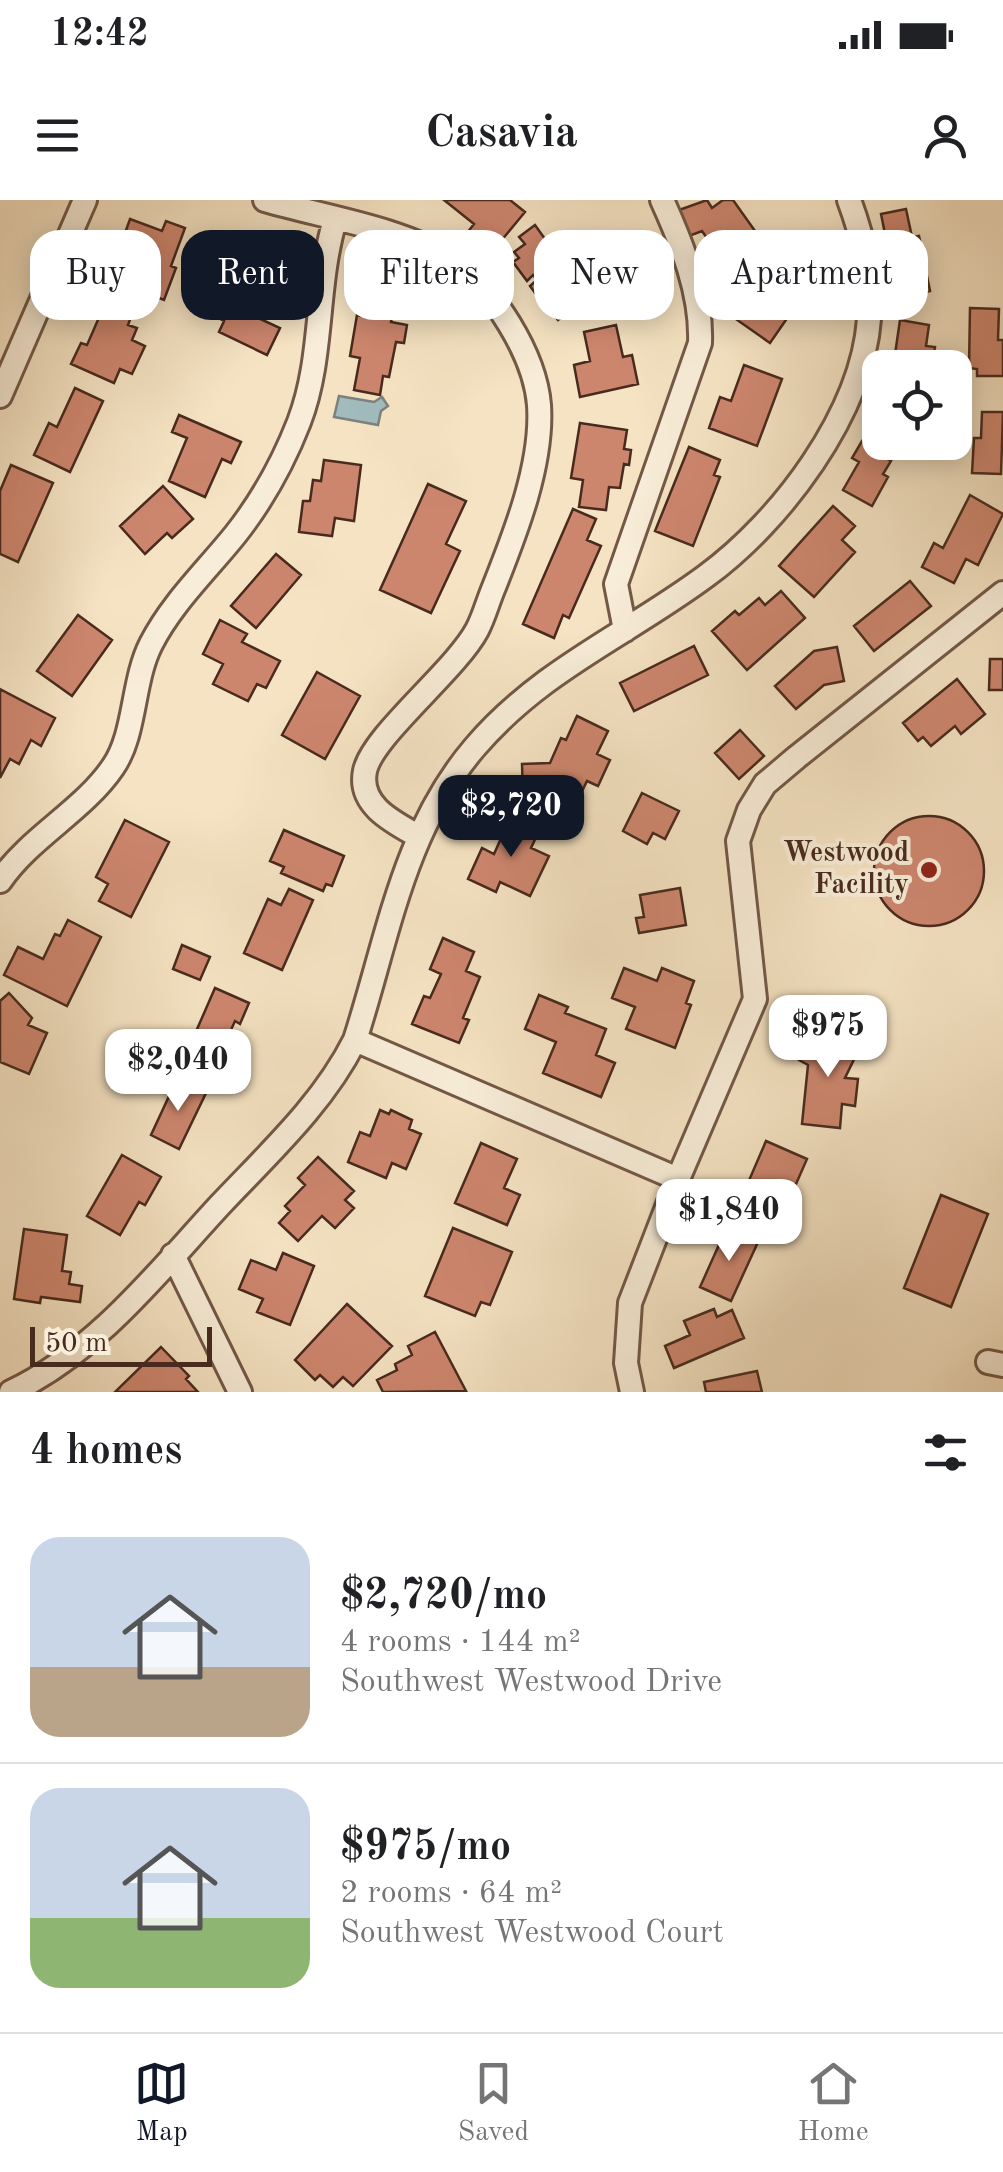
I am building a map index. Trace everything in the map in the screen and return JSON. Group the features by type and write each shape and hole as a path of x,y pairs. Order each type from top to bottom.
{"street":[{"path":"0,394 84,200"},
{"path":"265,200 413,241 475,277 498,306 516,340 539,402 535,459 514,540 477,630 444,676 381,742 365,771 364,784 375,808 418,836"},
{"path":"625,630 616,584 700,343 701,321 682,244 662,200"},
{"path":"11,1392 55,1366 94,1335 310,1110 340,1070 356,1040 418,836 452,775 504,714 536,686 706,576 760,528 811,464 840,412 858,367 869,321 863,247 848,200"},
{"path":"0,881 94,790 116,762 149,647 166,619 248,518 276,474 309,394 318,344 323,271 335,220"},
{"path":"632,1392 626,1363 630,1303 755,1000 738,840 748,810 776,775 1003,593"},
{"path":"356,1040 678,1179"},
{"path":"173,1255 240,1392"}],"water":[{"path":"339,396 374,402 382,397 388,406 381,411 378,425 334,417"}],"building":[{"path":"444,200 510,200 525,212 510,230 469,230 474,224"},
{"path":"707,200 712,208 723,200 733,200 754,230 694,230 689,236 679,210"},
{"path":"906,209 910,230 884,230 881,214"},
{"path":"130,219 159,230 126,230"},
{"path":"166,221 185,228 181,230 171,266 176,268 164,300 161,231"},
{"path":"535,225 539,230 534,230 534,276 527,281 514,263 519,258 514,252 525,244 519,237"},
{"path":"970,308 999,309 1003,376 977,376 969,350"},
{"path":"98,320 130,320 128,325 137,328 132,340 145,346 132,374 120,369 114,383 71,364 81,343 87,345"},
{"path":"263,320 280,328 267,355 219,332 224,321"},
{"path":"356,320 391,320 407,325 404,343 396,342 389,377 383,376 380,395 354,390 360,358 350,356"},
{"path":"737,320 786,320 770,343"},
{"path":"900,320 929,325 926,346 935,350 896,350"},
{"path":"616,325 623,357 632,355 638,384 580,397 574,365 590,361 584,332"},
{"path":"744,365 782,379 757,446 709,428 720,397 731,401"},
{"path":"75,388 103,401 70,472 34,455 49,423 57,427"},
{"path":"982,412 1003,412 1001,474 972,473 974,438 981,438"},
{"path":"179,415 241,442 231,463 222,459 205,497 169,481 187,438 172,432"},
{"path":"580,423 627,430 624,449 631,450 629,465 624,464 620,488 609,487 606,510 579,507 583,480 571,478"},
{"path":"862,441 862,460 891,461 883,474 888,477 872,506 843,490 859,462 852,458"},
{"path":"689,447 720,460 714,475 720,477 693,546 655,531"},
{"path":"324,460 361,465 354,521 335,518 332,536 299,532 303,501 310,501 313,480 321,481"},
{"path":"11,465 53,483 18,562 0,554 0,491"},
{"path":"428,484 466,501 446,544 460,551 431,613 380,590"},
{"path":"163,486 193,519 172,538 167,533 145,554 120,526"},
{"path":"970,495 1003,514 978,565 966,559 954,583 922,567 934,543 943,548"},
{"path":"833,506 855,526 842,540 855,552 814,597 779,566"},
{"path":"573,509 596,519 587,540 601,546 569,618 563,615 554,638 523,624"},
{"path":"276,554 301,575 256,628 231,606"},
{"path":"910,581 931,606 874,651 854,626"},
{"path":"781,591 805,618 747,670 712,631 735,611 739,615 759,598 765,605"},
{"path":"78,615 112,640 72,696 37,671"},
{"path":"220,620 247,634 242,642 280,661 266,688 257,684 248,701 213,684 223,664 203,654"},
{"path":"694,646 708,675 634,711 620,683"},
{"path":"837,647 844,681 824,685 796,709 775,686 814,651"},
{"path":"990,659 1003,659 1003,690 989,690"},
{"path":"317,672 360,696 325,759 282,735"},
{"path":"957,679 985,714 961,734 955,726 931,746 923,737 918,741 903,723"},
{"path":"0,689 55,718 41,746 31,740 19,764 10,759 0,778"},
{"path":"577,716 608,731 597,754 610,760 598,786 587,781 568,820 537,805 542,794 523,795 522,764 550,763"},
{"path":"740,730 764,756 739,779 715,753"},
{"path":"642,793 679,811 665,839 653,833 647,844 623,831"},
{"path":"511,816 540,829 531,848 549,856 530,896 500,882 496,892 468,879 482,848 494,854"},
{"name":"Westwood Facility","path":"929,816 950,821 968,832 979,850 984,871 979,892 968,910 950,921 929,926 908,921 890,910 879,892 874,871 879,850 890,832 908,821"},
{"path":"125,820 169,842 131,917 99,901 108,884 96,877"},
{"path":"284,830 344,856 332,886 326,884 323,891 281,873 284,867 270,861"},
{"path":"680,888 686,925 639,933 636,918 644,917 640,895"},
{"path":"289,889 313,900 282,970 244,953 268,899 281,905"},
{"path":"68,920 101,937 67,1006 4,975 18,947 43,959 55,934 60,936"},
{"path":"443,938 474,952 466,971 480,977 463,1018 469,1020 459,1043 412,1024 424,996 430,998 441,974 430,969"},
{"path":"182,945 210,957 200,980 173,969"},
{"path":"624,968 657,981 662,968 694,981 686,1003 691,1005 675,1048 626,1029 635,1007 612,998"},
{"path":"215,988 249,1003 240,1024 235,1021 226,1041 235,1045 221,1076 184,1059"},
{"path":"9,993 32,1018 28,1025 47,1033 29,1074 0,1062 0,1001"},
{"path":"539,995 568,1007 565,1013 606,1029 596,1055 615,1063 601,1097 543,1073 556,1042 525,1029"},
{"path":"813,1028 859,1049 845,1078 858,1079 855,1106 842,1104 840,1128 802,1124 808,1065 799,1060"},
{"path":"177,1079 206,1093 179,1149 151,1135"},
{"path":"380,1110 389,1114 391,1110 412,1120 409,1129 421,1134 406,1169 392,1163 386,1178 348,1162 360,1132 370,1136"},
{"path":"766,1141 807,1159 782,1216 741,1199"},
{"path":"481,1143 517,1159 504,1188 520,1195 507,1225 455,1203"},
{"path":"122,1155 161,1177 145,1205 139,1202 120,1235 87,1216"},
{"path":"318,1157 354,1191 345,1200 354,1208 335,1228 322,1216 298,1241 279,1223 290,1211 285,1206 305,1185 298,1178"},
{"path":"941,1195 988,1214 951,1307 904,1288"},
{"path":"727,1227 758,1242 731,1301 700,1287"},
{"path":"453,1228 512,1252 490,1305 481,1302 475,1316 425,1296"},
{"path":"24,1229 67,1235 62,1271 71,1272 69,1284 82,1286 80,1302 41,1297 40,1303 14,1299"},
{"path":"283,1253 314,1266 290,1325 257,1312 263,1299 239,1289 251,1260 276,1270"},
{"path":"347,1304 392,1346 353,1386 343,1377 333,1387 320,1375 315,1380 295,1360"},
{"path":"714,1309 717,1317 732,1310 744,1338 674,1368 665,1346 690,1335 684,1321"},
{"path":"435,1332 466,1391 383,1392 377,1380 397,1370 395,1364 412,1355 408,1346"},
{"path":"161,1347 189,1376 186,1379 198,1392 115,1392"},
{"path":"757,1371 762,1392 706,1392 704,1382"}],"place":[{"name":"Westwood Facility","path":"929,870"}]}
